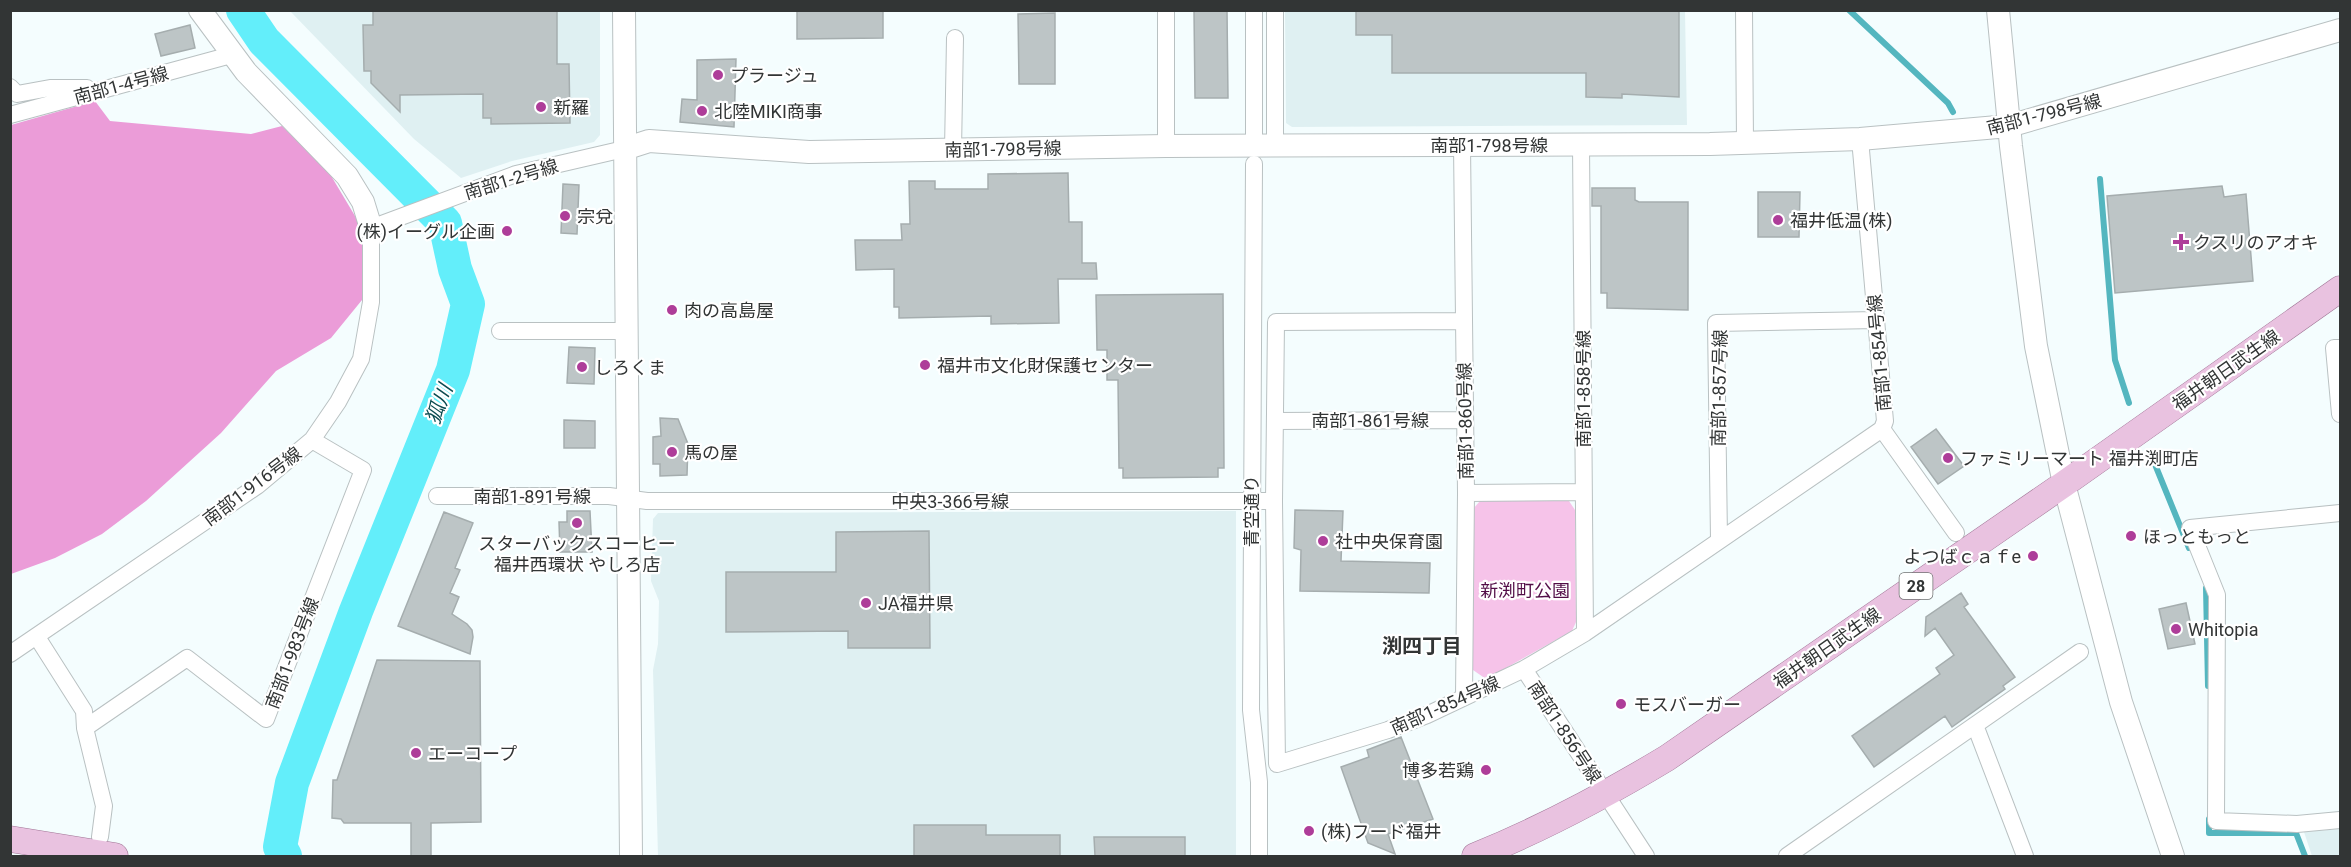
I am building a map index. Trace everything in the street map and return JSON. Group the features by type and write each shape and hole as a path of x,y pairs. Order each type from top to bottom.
{"main road":[{"name":"福井朝日武生線","path":"1475,856 1535,831 1605,795 1667,758 2064,484 2340,289"},
{"path":"10,840 107,847"}],"street":[{"name":"南部1-916号線","path":"10,654 257,486 312,440 338,402 362,358 371,303 371,228 363,201 347,176 231,55 200,10"},
{"path":"624,10 631,856"},
{"path":"1166,10 1166,146"},
{"path":"1254,10 1254,136"},
{"path":"1275,10 1275,146"},
{"path":"1744,10 1745,143"},
{"path":"1998,10 2009,126 2036,346 2064,484 2121,702 2173,856"},
{"name":"南部1-798号線","path":"624,149 649,141 809,152 1166,146 1745,143 1860,139 2009,126 2340,30"},
{"path":"953,150 955,38"},
{"name":"南部1-4号線","path":"10,115 231,55"},
{"path":"10,87 17,94 50,88 108,88"},
{"name":"南部1-854号線","path":"1464,321 1276,322 1274,501 1277,764 1388,730 1524,669 1585,633 1882,429 1885,421 1860,139"},
{"name":"南部1-858号線","path":"1581,144 1585,633"},
{"name":"南部1-860号線","path":"1462,145 1466,493 1464,697"},
{"name":"南部1-2号線","path":"371,228 516,174 624,149"},
{"name":"青空通り","path":"1254,165 1251,710 1259,782 1259,856"},
{"name":"南部1-857号線","path":"1719,539 1716,322 1877,320"},
{"path":"501,331 626,331"},
{"path":"2340,348 2334,348 2340,414"},
{"name":"南部1-861号線","path":"1275,421 1464,420"},
{"path":"1882,429 1956,533"},
{"name":"南部1-983号線","path":"85,728 187,657 266,719 363,470 312,440"},
{"path":"1466,493 1583,492"},
{"name":"南部1-891号線","path":"437,496 609,496 627,499"},
{"name":"中央3-366号線","path":"627,499 1274,501"},
{"path":"2340,513 2190,528 2217,595 2216,821 2296,824 2340,820"},
{"path":"37,637 84,711 85,728 104,806 107,847"},
{"path":"1787,856 2080,652"},
{"name":"南部1-856号線","path":"1524,669 1646,856"},
{"path":"1975,725 2023,855"}],"shaded area":[{"path":"290,11 600,11 600,135 594,142 512,161 461,178 414,139"},
{"path":"1285,11 1685,11 1687,125 1292,127 1286,123"},
{"path":"95,101 110,121 251,134 282,126 330,174 358,221 362,244 362,300 331,338 276,371 221,433 146,501 102,534 55,558 11,574 11,125"},
{"path":"1236,511 1236,856 658,856 653,670 658,644 659,601 651,581 653,519 658,513"},
{"path":"2340,829 2340,856 2312,856 2304,832"}],"green space":[{"name":"新渕町公園","path":"1480,501 1569,501 1575,510 1576,622 1572,631 1486,679 1473,670 1473,509"}],"building":[{"path":"373,10 557,10 557,64 569,64 570,123 491,124 491,118 483,118 483,94 400,95 400,112 371,83 371,71 364,71 363,25 373,25"},
{"path":"797,10 883,10 883,38 797,39"},
{"path":"1227,10 1228,98 1195,98 1194,11"},
{"path":"1356,10 1679,10 1679,97 1622,94 1622,98 1586,97 1586,73 1392,73 1392,35 1356,35"},
{"path":"1055,13 1055,84 1019,84 1018,14"},
{"path":"190,25 195,48 161,56 155,34"},
{"path":"736,59 734,127 680,122 682,99 697,100 697,60"},
{"path":"1068,173 1069,222 1082,222 1082,263 1096,263 1097,279 1058,279 1059,323 991,324 991,316 899,318 899,307 894,307 894,269 856,270 855,240 902,240 901,224 910,224 909,181 935,181 935,189 988,189 988,174"},
{"path":"563,184 579,185 577,234 561,233"},
{"path":"2222,186 2224,197 2246,194 2253,281 2115,293 2107,196"},
{"path":"1592,188 1635,188 1635,200 1639,202 1688,202 1688,310 1607,308 1607,293 1601,293 1601,206 1592,206"},
{"path":"1758,192 1800,192 1799,237 1758,237"},
{"path":"1223,294 1224,468 1218,468 1218,477 1123,478 1123,468 1119,468 1118,380 1107,380 1107,350 1097,350 1096,295"},
{"path":"569,347 595,348 594,384 567,383"},
{"path":"660,418 678,419 688,444 687,475 660,476 660,464 653,464 653,437 661,436"},
{"path":"564,420 595,421 595,448 564,448"},
{"path":"1936,429 1964,466 1938,484 1911,447"},
{"path":"1295,510 1343,511 1341,561 1430,563 1429,593 1300,591 1301,550 1294,548"},
{"path":"567,511 590,511 592,552 560,552 559,522 567,522"},
{"path":"444,512 473,523 455,568 460,570 450,593 459,597 452,614 472,630 470,654 398,626"},
{"path":"929,531 930,648 848,648 848,631 726,632 726,572 836,572 836,532"},
{"path":"1961,593 1968,604 1964,607 2015,677 2003,686 2005,689 1952,727 1945,716 1874,767 1852,736 1940,674 1936,668 1954,655 1935,628 1925,636 1926,617"},
{"path":"2186,603 2195,644 2168,649 2159,609"},
{"path":"377,660 480,661 481,822 431,823 431,856 411,856 411,823 344,823 341,819 332,818 333,780 337,780"},
{"path":"1401,737 1433,819 1388,834 1395,854 1368,843 1341,767 1369,757 1367,750"},
{"path":"914,825 986,825 986,835 1060,835 1060,856 914,856"},
{"path":"1094,837 1185,837 1185,856 1095,856"}],"waterway":[{"name":"狐川","path":"243,10 264,41 445,223 455,269 468,304 453,370 356,611 292,783 280,847 285,856"},
{"path":"1849,10 1948,103 1953,112"},
{"path":"2100,179 2115,360 2129,403"},
{"path":"2152,457 2189,548"},
{"path":"2206,588 2208,686"},
{"path":"2209,819 2209,833 2296,833 2305,856"}],"place":[{"name":"プラージュ","path":"718,75"},
{"name":"新羅","path":"541,107"},
{"name":"北陸MIKI商事","path":"702,111"},
{"name":"宗兌","path":"565,216"},
{"name":"福井低温(株)","path":"1778,220"},
{"name":"(株)イーグル企画","path":"507,231"},
{"name":"クスリのアオキ","path":"2181,242"},
{"name":"肉の高島屋","path":"672,310"},
{"name":"福井市文化財保護センター","path":"925,365"},
{"name":"しろくま","path":"582,367"},
{"name":"馬の屋","path":"672,452"},
{"name":"ファミリーマート 福井渕町店","path":"1948,458"},
{"name":"スターバックスコーヒー 福井西環状 やしろ店","path":"577,523"},
{"name":"ほっともっと","path":"2131,536"},
{"name":"社中央保育園","path":"1323,541"},
{"name":"よつばｃａｆe","path":"2033,556"},
{"name":"JA福井県","path":"866,603"},
{"name":"Whitopia","path":"2176,629"},
{"name":"モスバーガー","path":"1621,704"},
{"name":"エーコープ","path":"416,753"},
{"name":"博多若鶏","path":"1486,770"},
{"name":"(株)フード福井","path":"1309,831"}],"district":[{"name":"渕四丁目","path":"1422,646"}]}
